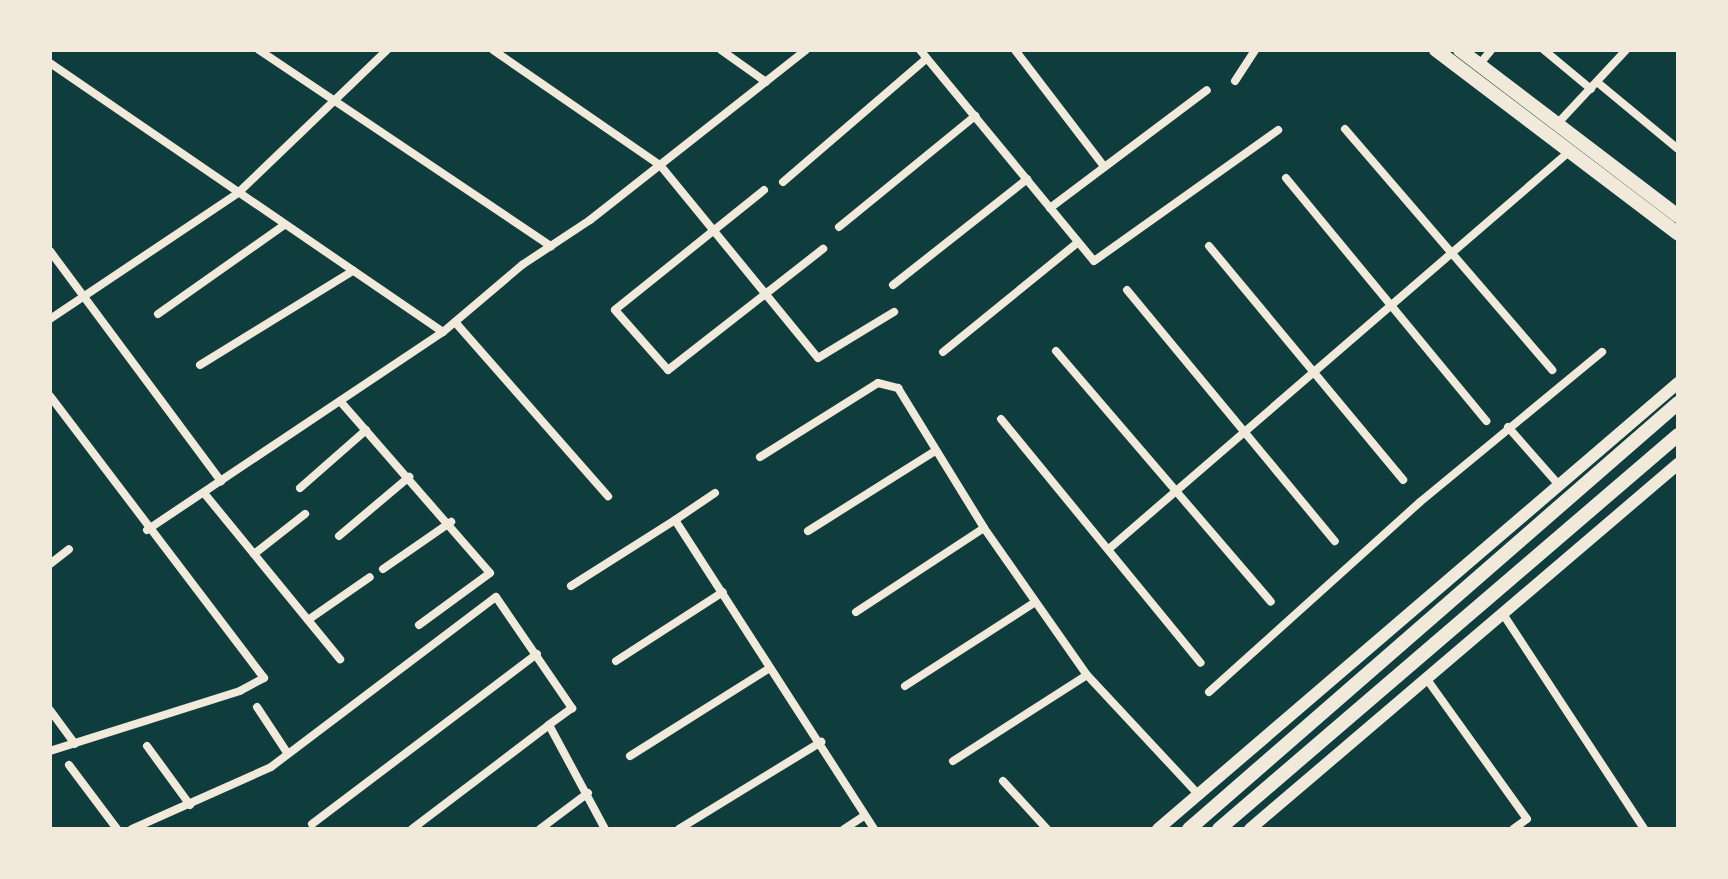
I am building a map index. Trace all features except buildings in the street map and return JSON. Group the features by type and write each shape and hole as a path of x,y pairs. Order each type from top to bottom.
{"main road":[{"path":"1436,50 1678,234"},
{"path":"1460,50 1678,216"},
{"path":"1189,829 1678,403"},
{"path":"1219,829 1678,435"}],"street":[{"path":"259,50 333,104 551,246"},
{"path":"50,319 238,193 387,50"},
{"path":"493,50 660,165 818,358 894,312"},
{"path":"721,50 766,82"},
{"path":"147,530 443,332 806,50"},
{"path":"920,50 1094,261 1278,130"},
{"path":"1015,50 1103,165"},
{"path":"1235,81 1255,50"},
{"path":"1479,65 1491,50"},
{"path":"1544,50 1678,149"},
{"path":"1558,123 1626,50"},
{"path":"783,182 926,59"},
{"path":"50,63 443,332"},
{"path":"1050,208 1103,165 1207,90"},
{"path":"839,227 975,116"},
{"path":"1345,129 1552,370"},
{"path":"1110,548 1571,150"},
{"path":"1286,178 1486,421"},
{"path":"893,285 1027,179"},
{"path":"764,190 615,310 668,370 767,296 823,249"},
{"path":"158,314 284,225"},
{"path":"943,352 1077,243"},
{"path":"1209,246 1403,480"},
{"path":"50,251 221,481"},
{"path":"200,365 353,271"},
{"path":"1127,290 1335,541"},
{"path":"455,322 608,496"},
{"path":"1056,351 1271,602"},
{"path":"1209,692 1508,427 1602,352"},
{"path":"760,457 878,383 889,382 898,388 984,528 1087,675 1197,793"},
{"path":"1158,829 1678,383"},
{"path":"50,396 147,530 264,678 240,691 50,751"},
{"path":"340,401 451,522 490,573 419,625"},
{"path":"1001,419 1110,548 1201,663"},
{"path":"1508,427 1558,484"},
{"path":"300,488 366,430"},
{"path":"808,531 935,451"},
{"path":"1250,829 1678,464"},
{"path":"339,536 409,477"},
{"path":"204,493 340,659"},
{"path":"571,586 715,493"},
{"path":"254,554 305,514"},
{"path":"675,520 821,742 874,829"},
{"path":"383,569 451,522"},
{"path":"856,612 984,528"},
{"path":"50,564 69,549"},
{"path":"308,620 370,577"},
{"path":"616,661 723,592"},
{"path":"132,829 190,805 288,754 496,597 572,708 412,829"},
{"path":"905,686 1034,603"},
{"path":"1503,614 1644,829"},
{"path":"312,824 537,654"},
{"path":"630,756 770,668"},
{"path":"953,761 1087,675"},
{"path":"1426,678 1527,819 1513,829"},
{"path":"257,707 288,754"},
{"path":"50,710 75,744"},
{"path":"549,725 605,829"},
{"path":"679,829 821,742"},
{"path":"147,746 190,805"},
{"path":"69,765 117,829"},
{"path":"1003,781 1047,829"},
{"path":"540,829 588,793"},
{"path":"844,829 864,816"}]}
